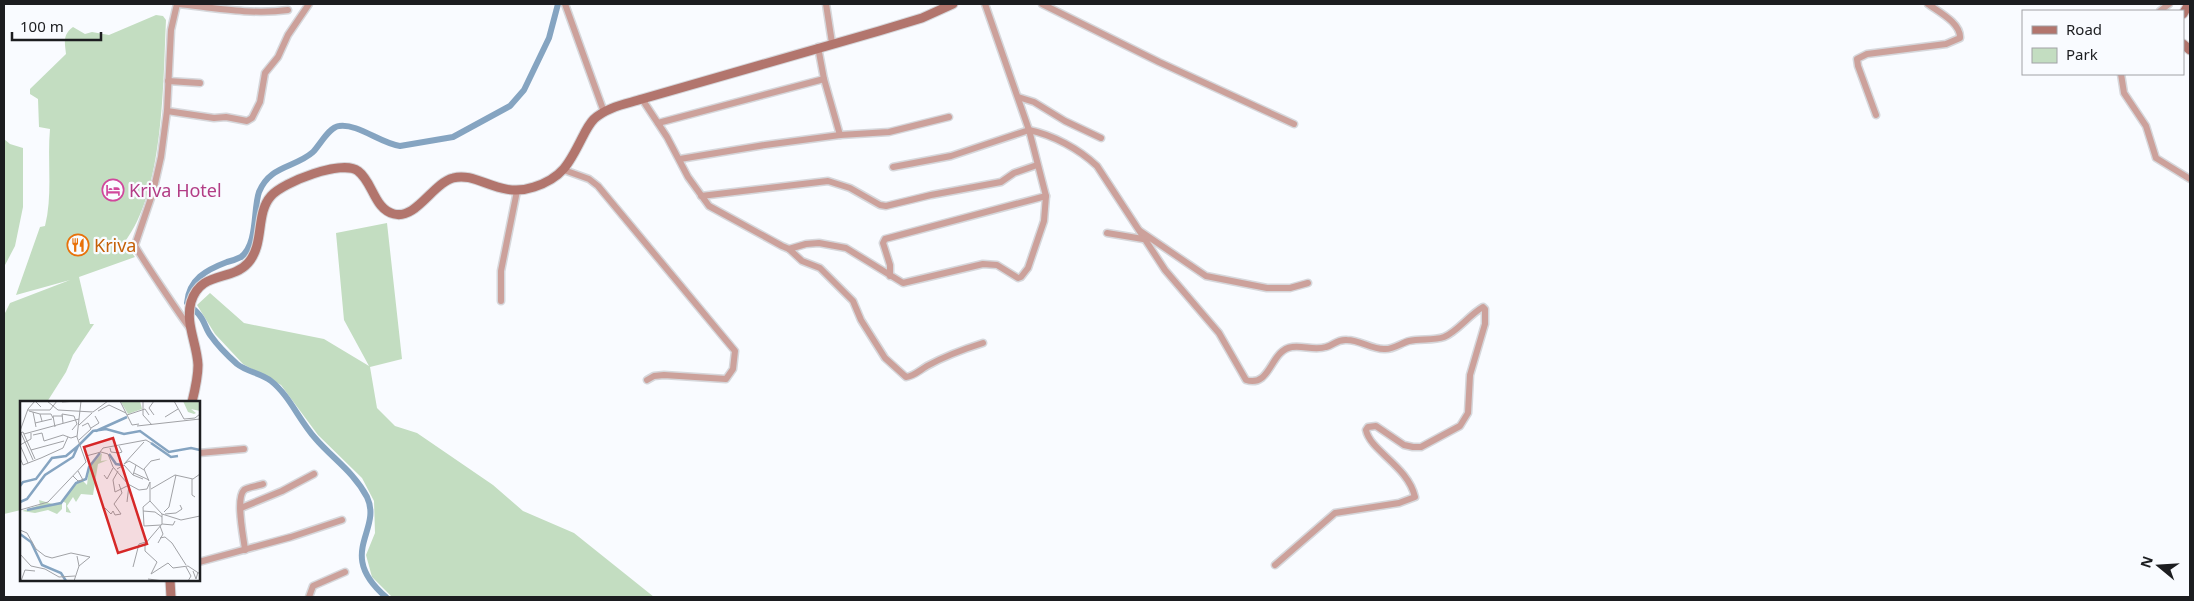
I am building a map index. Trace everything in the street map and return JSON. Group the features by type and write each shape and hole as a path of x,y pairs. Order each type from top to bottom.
{"main road":[{"path":"192,401 198,365 190,328 190,306 199,287 207,281 237,270 248,262 258,244 267,202 277,190 289,182 327,171 352,168 359,172 386,210 394,214 409,212 439,185 455,177 463,176 505,190 517,191 551,180 564,170 592,121 604,112 642,98 922,18 953,4"},
{"path":"170,581 171,597"}],"street":[{"path":"190,328 183,322 168,295 138,254 135,245 159,170 167,111 171,30 178,4 242,10 288,10"},
{"path":"167,111 247,121 252,118 260,102 265,73 278,57 288,35 309,4"},
{"path":"565,4 604,112"},
{"path":"826,4 832,43"},
{"path":"789,249 806,244 833,245 846,248 903,283 983,264 997,265 1018,278 1021,277 1028,268 1044,221 1046,196 1029,130 985,4"},
{"path":"1046,4 1159,62 1294,124"},
{"path":"1876,114 1858,66 1857,58 1867,54 1946,44 1960,38 1959,30 1955,25 1928,4"},
{"path":"818,47 824,79 840,135"},
{"path":"2121,75 2124,93 2146,126 2156,158 2190,179"},
{"path":"658,123 824,79"},
{"path":"168,81 200,83"},
{"path":"1018,96 1034,102 1065,121 1101,138"},
{"path":"642,98 680,159 688,178 709,206 789,249 802,261 820,268 853,302 861,320 885,358 906,377 910,377 926,366 958,351 983,343"},
{"path":"680,159 840,135 889,132 949,117"},
{"path":"893,167 951,156 1029,130 1038,131 1076,149 1097,166 1165,270 1219,332 1246,380 1252,382 1258,381 1279,356 1291,346 1321,348 1340,340 1350,340 1384,350 1408,341 1442,338 1472,313 1483,307 1486,310 1485,324 1470,375 1468,414 1460,426 1420,447 1404,445 1376,426 1368,427 1366,430 1370,439 1408,478 1415,497 1399,503 1335,512 1275,565"},
{"path":"701,196 828,181 850,188 886,206 931,195 1001,182 1014,173 1037,165"},
{"path":"564,170 589,178 598,186 735,351 733,370 726,379 654,376 647,380"},
{"path":"501,301 502,271 517,191"},
{"path":"890,276 890,265 883,243 885,239 1046,196"},
{"path":"1140,231 1206,276 1267,288 1290,288 1308,283"},
{"path":"1107,233 1143,239"},
{"path":"200,453 244,448"},
{"path":"241,508 282,491 314,474"},
{"path":"245,550 241,508 242,494 244,490 263,484"},
{"path":"200,562 342,520"},
{"path":"309,597 313,586 345,572"}],"green space":[{"path":"156,15 163,16 166,20 162,105 154,167 147,196 137,221 124,243 135,257 79,277 90,324 94,324 73,355 66,372 48,401 20,401 20,510 4,514 4,315 10,303 70,280 16,295 40,227 45,226 49,202 50,129 39,127 38,99 30,94 30,89 66,54 66,36 73,27 85,34 92,32 109,35"},
{"path":"4,139 10,144 23,148 23,207 15,246 4,267"},
{"path":"387,223 402,359 370,367 377,408 395,426 417,433 493,485 523,511 574,533 654,597 392,597 372,577 366,555 375,533 374,501 362,478 318,435 281,385 243,364 215,334 197,305 210,293 244,323 324,339 369,366 344,320 336,233"}],"waterway":[{"path":"386,597 371,581 364,568 363,543 370,521 370,509 362,488 315,438 289,400 271,381 237,364 220,347 209,334 199,314 187,303 188,295 200,276 219,265 241,257 246,251 253,235 257,199 264,183 276,172 313,152 335,127 346,126 361,130 385,142 400,146 453,137 510,106 524,90 549,38 558,4"}],"place":[{"name":"Kriva Hotel","path":"113,190"},
{"name":"Kriva","path":"78,245"}]}
